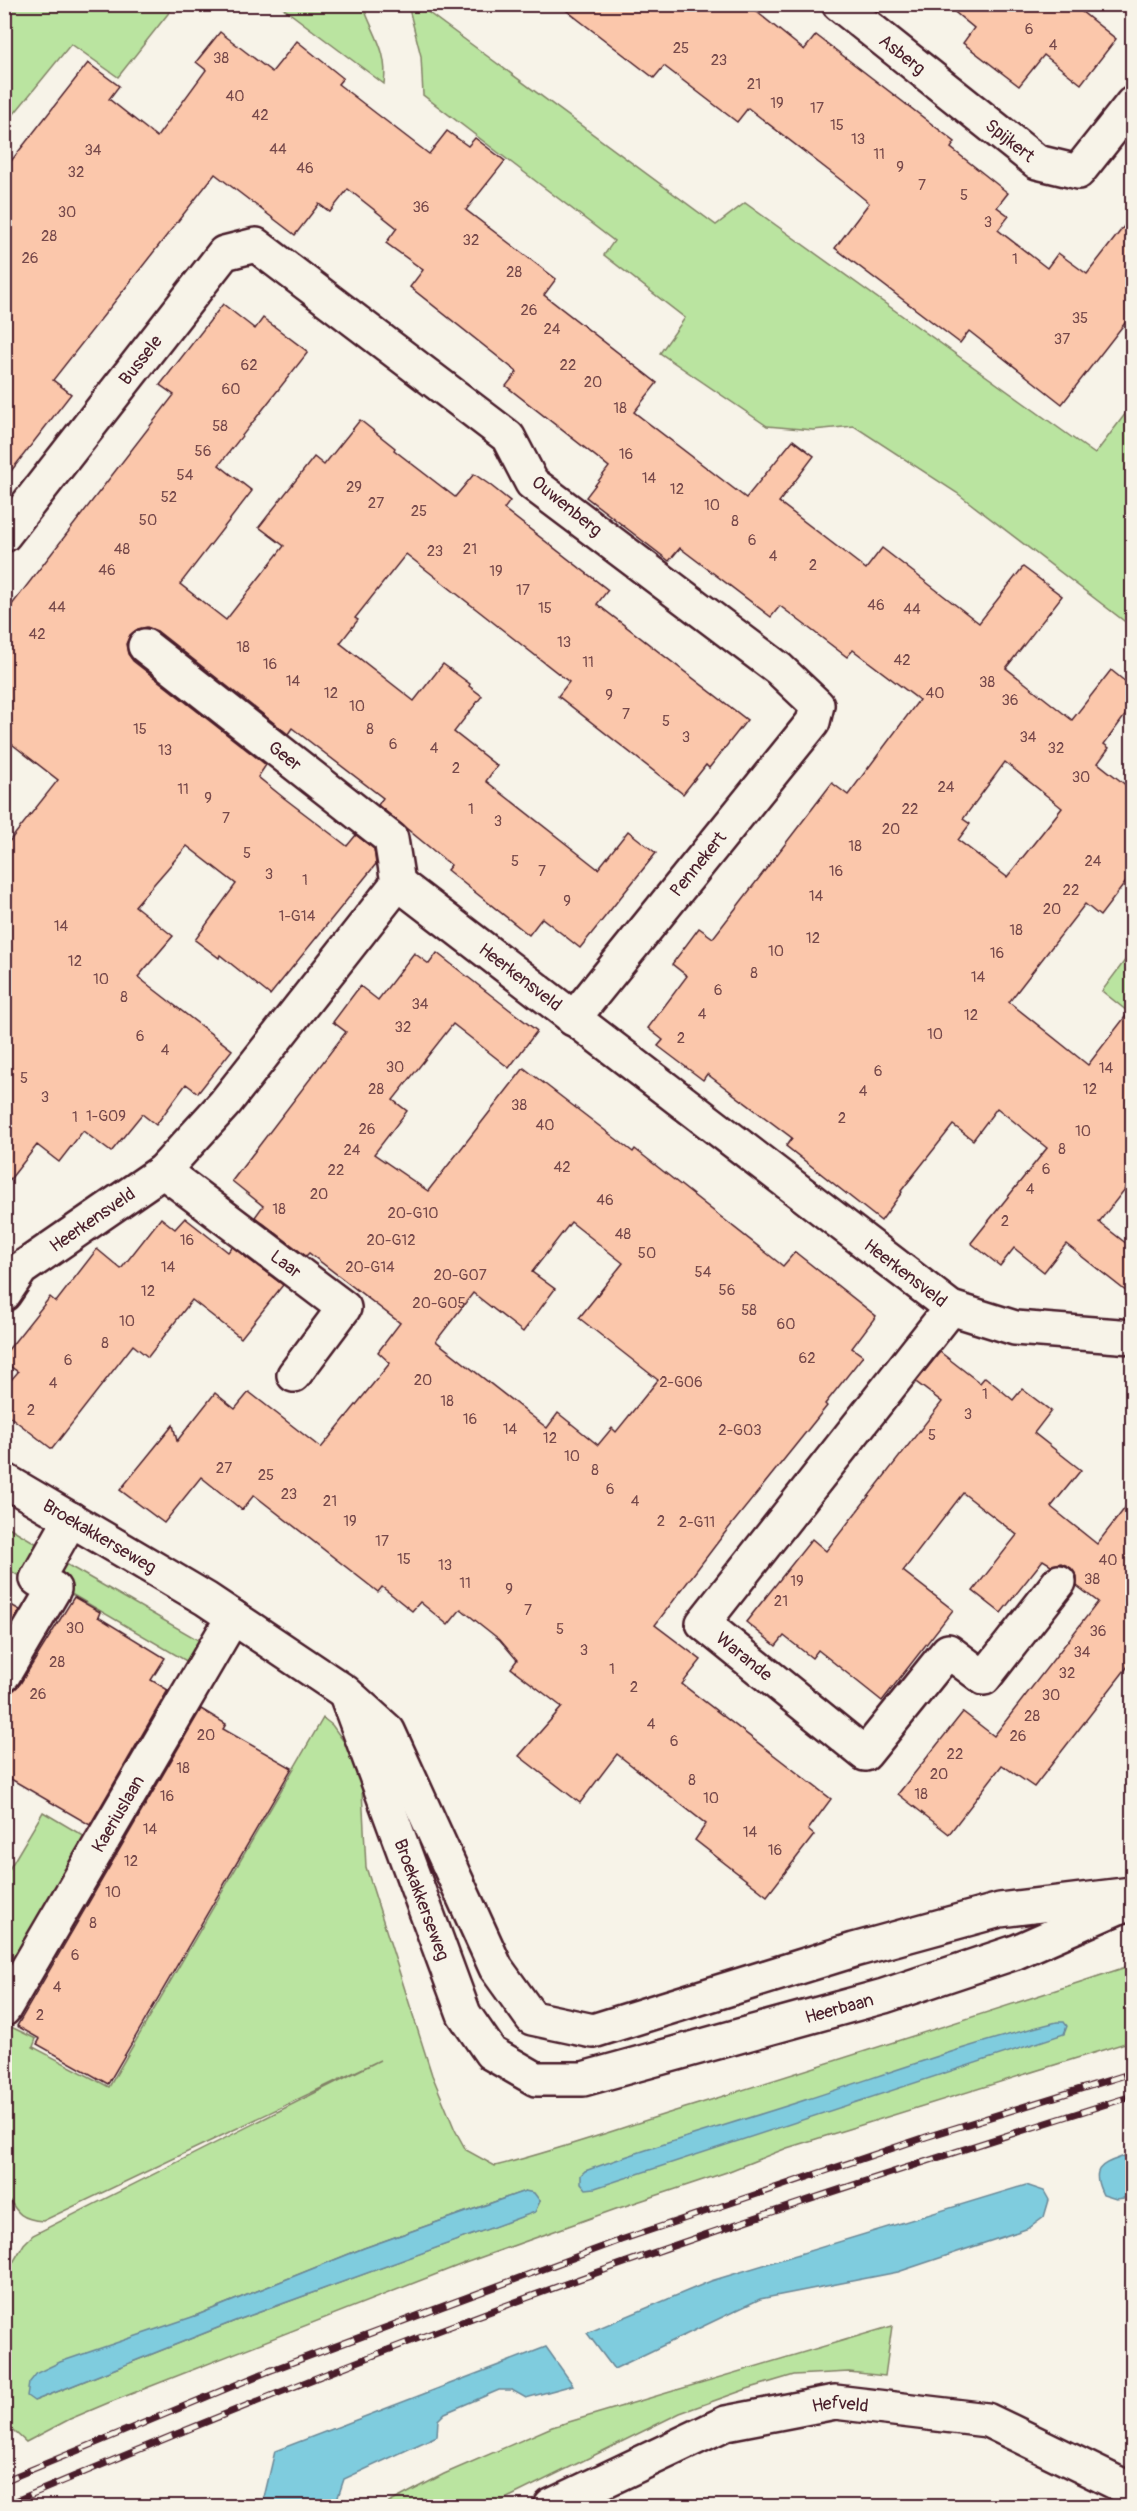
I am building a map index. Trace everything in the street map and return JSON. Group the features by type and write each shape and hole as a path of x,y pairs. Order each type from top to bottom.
{"street":[{"name":"Asberg","path":"839,4 966,106"},
{"name":"Spijkert","path":"966,106 1036,162 1078,172 1132,104"},
{"name":"Bussele","path":"4,535 224,254 256,245 300,276"},
{"name":"Ouwenberg","path":"300,276 508,437 532,483 779,669 817,705"},
{"name":"Geer","path":"145,646 391,839 399,883"},
{"name":"Pennekert","path":"573,1019 813,722 817,705"},
{"name":"Heerkensveld","path":"4,1294 21,1269 163,1171 225,1103 399,883 951,1308 1015,1328 1132,1337"},
{"name":"Laar","path":"163,1171 344,1308 294,1375"},
{"name":"Warande","path":"951,1308 703,1623 865,1754 948,1651 984,1678 1059,1582"},
{"name":"Broekakkerseweg","path":"4,1480 233,1617 345,1692 388,1731 496,1968 532,2018 593,2031 854,1950 1000,1910 1132,1894"},
{"path":"4,1674 54,1589 37,1579 71,1519"},
{"name":"Kaeriuslaan","path":"4,2009 233,1617"},
{"name":"Broekakkerseweg","path":"345,1692 464,2014 492,2053 536,2079"},
{"name":"Heerbaan","path":"536,2079 584,2079 884,1996 1016,1952 1132,1900"},
{"name":"Hefveld","path":"551,2506 726,2423 835,2402 987,2420 1122,2485 1132,2494"}],"green space":[{"path":"5,4 175,5 118,77 71,44 5,125"},
{"path":"279,5 363,5 382,52 384,84"},
{"path":"408,5 418,5 716,225 745,203 1095,454 1132,405 1132,627 957,493 854,426 813,430 767,426 660,353 685,318 604,255 614,241 423,95 421,56"},
{"path":"1132,951 1132,1015 1102,991"},
{"path":"5,1525 39,1545 21,1577 5,1568"},
{"path":"59,1560 200,1641 188,1662 49,1581"},
{"path":"323,1718 332,1725 350,1750 361,1771 366,1867 432,2075 466,2150 495,2166 570,2145 1132,1965 1132,2041 787,2148 727,2172 465,2263 108,2403 70,2419 26,2442 4,2422 5,2276 24,2244 33,2235 380,2060 43,2221 24,2216 16,2210 5,2193 5,2024 36,2039 33,2047 109,2087","holes":["525,2191 540,2201 534,2212 235,2321 34,2401 195,2316 364,2248"]},
{"path":"43,1812 87,1838 5,1978 5,1876"},
{"path":"892,2326 885,2376 849,2372 794,2375 747,2389 680,2413 491,2506 383,2506 444,2474 552,2427"}],"water":[{"path":"1064,2022 1067,2026 1064,2034 595,2188 586,2189 581,2183 581,2175 585,2171 639,2152 962,2049"},
{"path":"1132,2153 1132,2197 1116,2199 1103,2195 1097,2176 1102,2166"},
{"path":"1026,2185 1044,2191 1049,2200 1044,2217 1029,2228 898,2272 760,2299 614,2369 587,2333 711,2281"},
{"path":"525,2191 534,2193 540,2201 535,2212 235,2321 34,2401 27,2396 29,2383 37,2373 60,2362 195,2316 364,2248"},
{"path":"546,2347 573,2385 526,2398 512,2390 499,2390 445,2413 438,2420 437,2436 344,2479 335,2506 262,2506 275,2451"}],"building":[{"path":"558,4 747,4 804,50 816,35 955,142 951,148 1008,193 997,207 1009,216 998,230 1047,268 1058,253 1087,274 1132,216 1132,314 1062,404 969,331 960,343 835,248 869,203 846,184 748,108 737,122 664,66 654,78"},
{"path":"945,4 1072,4 1116,39 1081,84 1044,55 1019,86 963,43 974,28"},
{"path":"220,32 272,72 297,41 343,78 338,84 429,154 447,131 468,146 475,138 505,161 466,210 556,279 544,295 657,383 634,412 746,498 793,440 814,456 779,502 866,569 882,548 979,623 1023,567 1062,596 1006,668 1072,720 1111,670 1132,687 1132,706 1104,744 1109,748 1098,763 1132,790 1132,874 1100,916 1085,904 1009,1002 1088,1065 1132,1008 1132,1180 1099,1222 1132,1248 1132,1296 1066,1244 1044,1272 1014,1248 1000,1266 971,1243 1047,1148 997,1108 973,1140 953,1125 901,1191 881,1221 786,1146 792,1138 707,1074 703,1080 658,1046 663,1040 648,1028 687,976 672,964 699,928 713,938 832,783 848,795 919,700 853,650 847,657 780,606 771,617 680,548 669,561 586,497 609,467 506,386 517,372 410,287 423,270 386,243 397,228 348,189 330,212 319,204 295,235 215,174 53,380 71,394 4,480 4,170 88,63 119,86 109,99 157,137 206,70 196,62","holes":["1005,762 1062,808 1007,877 958,840 970,824 963,819"]},
{"path":"223,304 255,329 263,318 308,352 219,465 252,491 180,584 226,620 284,546 259,527 314,457 324,465 360,420 395,448 394,450 455,497 474,474 490,485 510,501 504,509 608,590 597,604 747,720 709,768 706,765 683,794 558,696 569,682 406,554 355,618 358,620 340,643 414,701 443,664 482,696 454,732 497,766 486,781 598,869 628,831 656,853 580,948 542,918 529,935 447,870 451,865 378,805 383,798 292,728 288,734 157,631 147,627 138,629 130,635 126,644 128,654 133,661 266,765 258,777 284,798 347,846 356,835 374,849 376,864 270,995 220,955 219,958 195,940 236,884 187,846 135,906 173,936 138,977 232,1050 198,1093 186,1084 156,1125 142,1114 111,1152 83,1131 59,1162 37,1145 4,1187 4,848 58,780 4,738 4,615 174,395 160,385"},
{"path":"414,953 429,964 437,953 537,1031 509,1068 453,1024 393,1100 407,1111 374,1154 428,1191 524,1068 633,1152 635,1149 783,1266 795,1252 876,1316 852,1348 863,1356 825,1404 827,1406 724,1534 655,1625 701,1660 682,1684 831,1799 808,1830 814,1835 767,1896 695,1840 706,1824 617,1754 580,1803 519,1756 562,1707 511,1668 517,1660 500,1640 461,1609 448,1625 420,1602 412,1611 382,1587 378,1592 254,1495 242,1510 201,1477 164,1523 120,1490 173,1425 177,1441 215,1393 235,1409 249,1392 321,1448 390,1363 378,1352 400,1323 309,1253 306,1256 255,1217 263,1206 232,1181 346,1032 333,1022 360,986 378,1000","holes":["571,1222 623,1263 579,1318 658,1380 616,1432 612,1428 598,1445 558,1413 547,1428 436,1341 473,1293 523,1332 555,1289 532,1272"]},
{"path":"161,1218 175,1229 185,1218 228,1252 232,1247 283,1285 241,1338 192,1300 148,1357 133,1345 52,1449 4,1412 4,1388 18,1372 4,1362 4,1355 50,1297 56,1302 97,1249 121,1269"},
{"path":"940,1352 980,1383 985,1377 1013,1400 1022,1389 1051,1411 1034,1433 1081,1470 1051,1507 1097,1544 1132,1499 1132,1661 1034,1787 1002,1765 949,1834 898,1794 963,1712 994,1736 1098,1602 1077,1586 1077,1576 1071,1568 1061,1563 1051,1565 1043,1560 1001,1613 973,1591 1017,1535 963,1493 903,1571 953,1610 882,1701 818,1650 812,1658 784,1636 776,1646 746,1622 812,1539 826,1551 942,1402 916,1382"},
{"path":"74,1597 100,1612 98,1617 165,1658 151,1680 168,1690 90,1825 4,1775 4,1693 14,1690 20,1684"},
{"path":"4,1601 20,1610 4,1636"},
{"path":"201,1709 226,1724 223,1729 292,1768 108,2084 37,2044 40,2039 17,2026"}],"railway":[{"path":"4,2481 269,2371 621,2240 926,2137 1132,2073"},
{"path":"4,2506 297,2385 557,2287 802,2202 1132,2096"}]}
